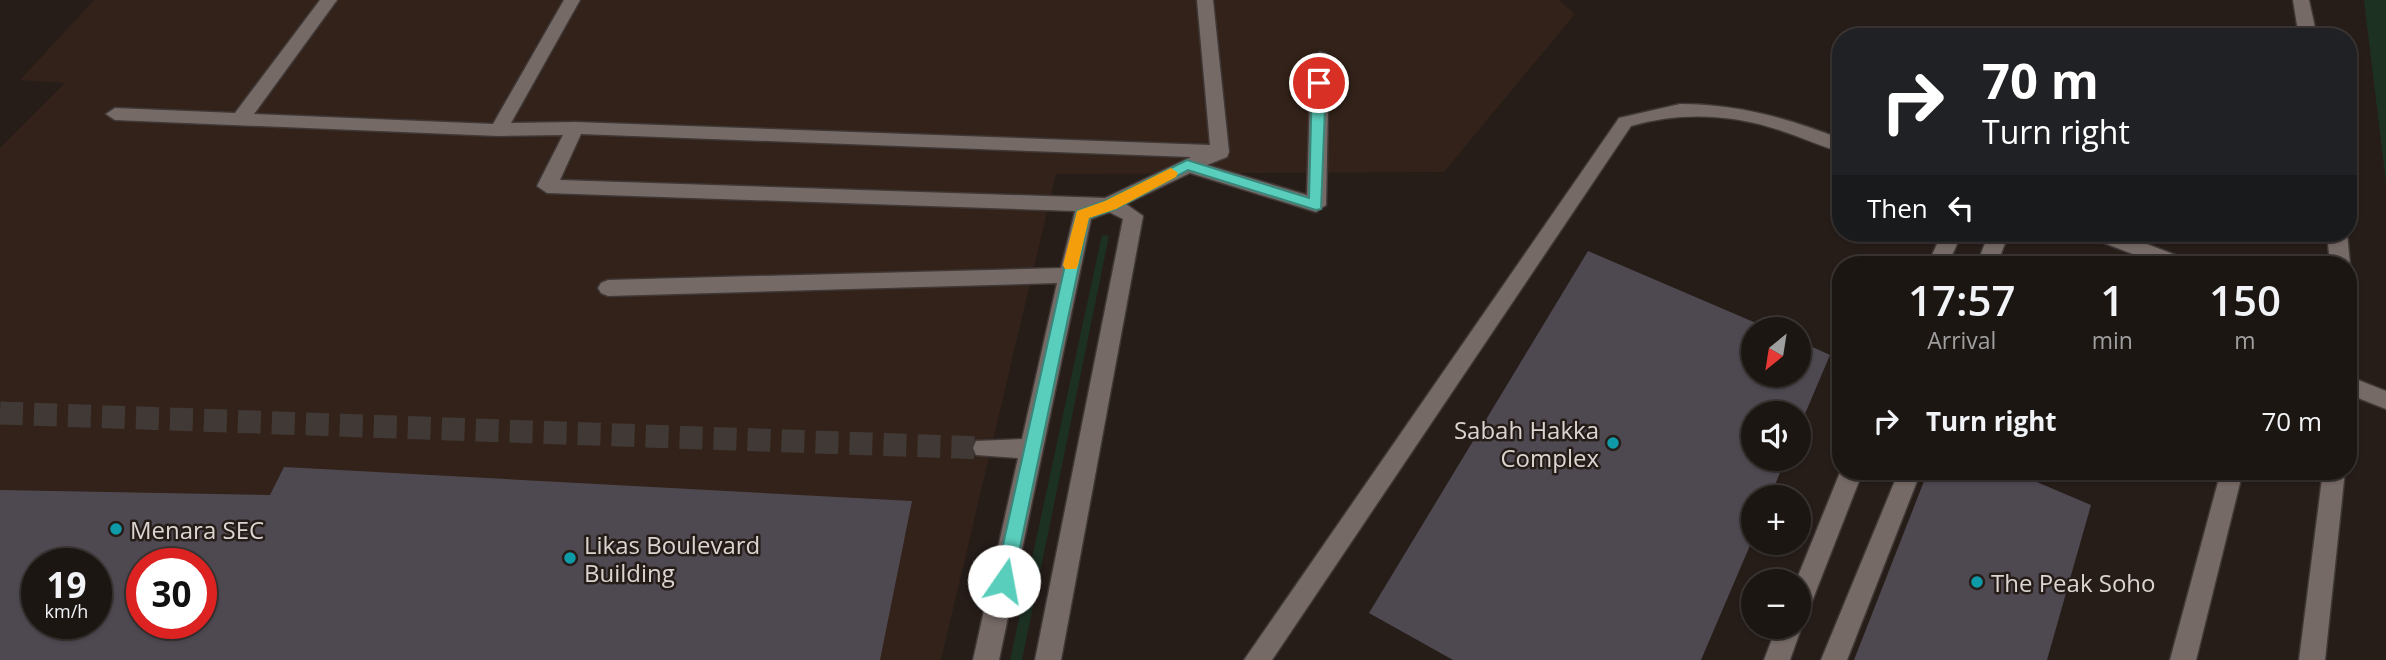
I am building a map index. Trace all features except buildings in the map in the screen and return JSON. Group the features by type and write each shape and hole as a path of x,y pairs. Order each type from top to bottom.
{"street":[{"path":"240,120 329,0"},
{"path":"498,130 572,0"},
{"path":"1206,0 1220,152"},
{"path":"2301,0 2306,28"},
{"path":"1187,165 1316,205 1320,58"},
{"path":"1257,660 1625,122 1653,111 1691,108 1727,111 1763,118 1832,143"},
{"path":"116,114 498,130 575,128 1220,152"},
{"path":"575,128 547,186 1111,205 1133,216 1048,660"},
{"path":"986,660 1082,215 1111,205 1187,165 1220,152"},
{"path":"2122,242 2158,256"},
{"path":"608,288 1068,275"},
{"path":"2357,389 2386,400"},
{"path":"984,448 1033,449"},
{"path":"1811,574 1848,480"},
{"path":"1834,660 1906,480"},
{"path":"2183,660 2230,480"},
{"path":"2312,660 2333,480"},
{"path":"1777,660 1785,639"}],"shaded area":[{"path":"94,0 1559,0 1575,14 1444,172 1056,174 941,660 0,660 0,148 65,83 20,80"}],"green space":[{"path":"2364,0 2386,0 2386,182"},
{"path":"1102,235 1109,236 1022,660 1010,660"}],"tunnel":[{"path":"0,413 984,448"}],"slow traffic":[{"path":"1071,265 1082,215 1111,205 1171,173"}],"place":[{"name":"Sabah Hakka Complex","path":"1613,443"},
{"name":"Menara SEC","path":"116,529"},
{"name":"Likas Boulevard Building","path":"570,558"},
{"name":"The Peak Soho","path":"1977,582"}],"route":[{"path":"1004,581 1082,215 1111,205 1187,165 1316,205 1319,83"}]}
